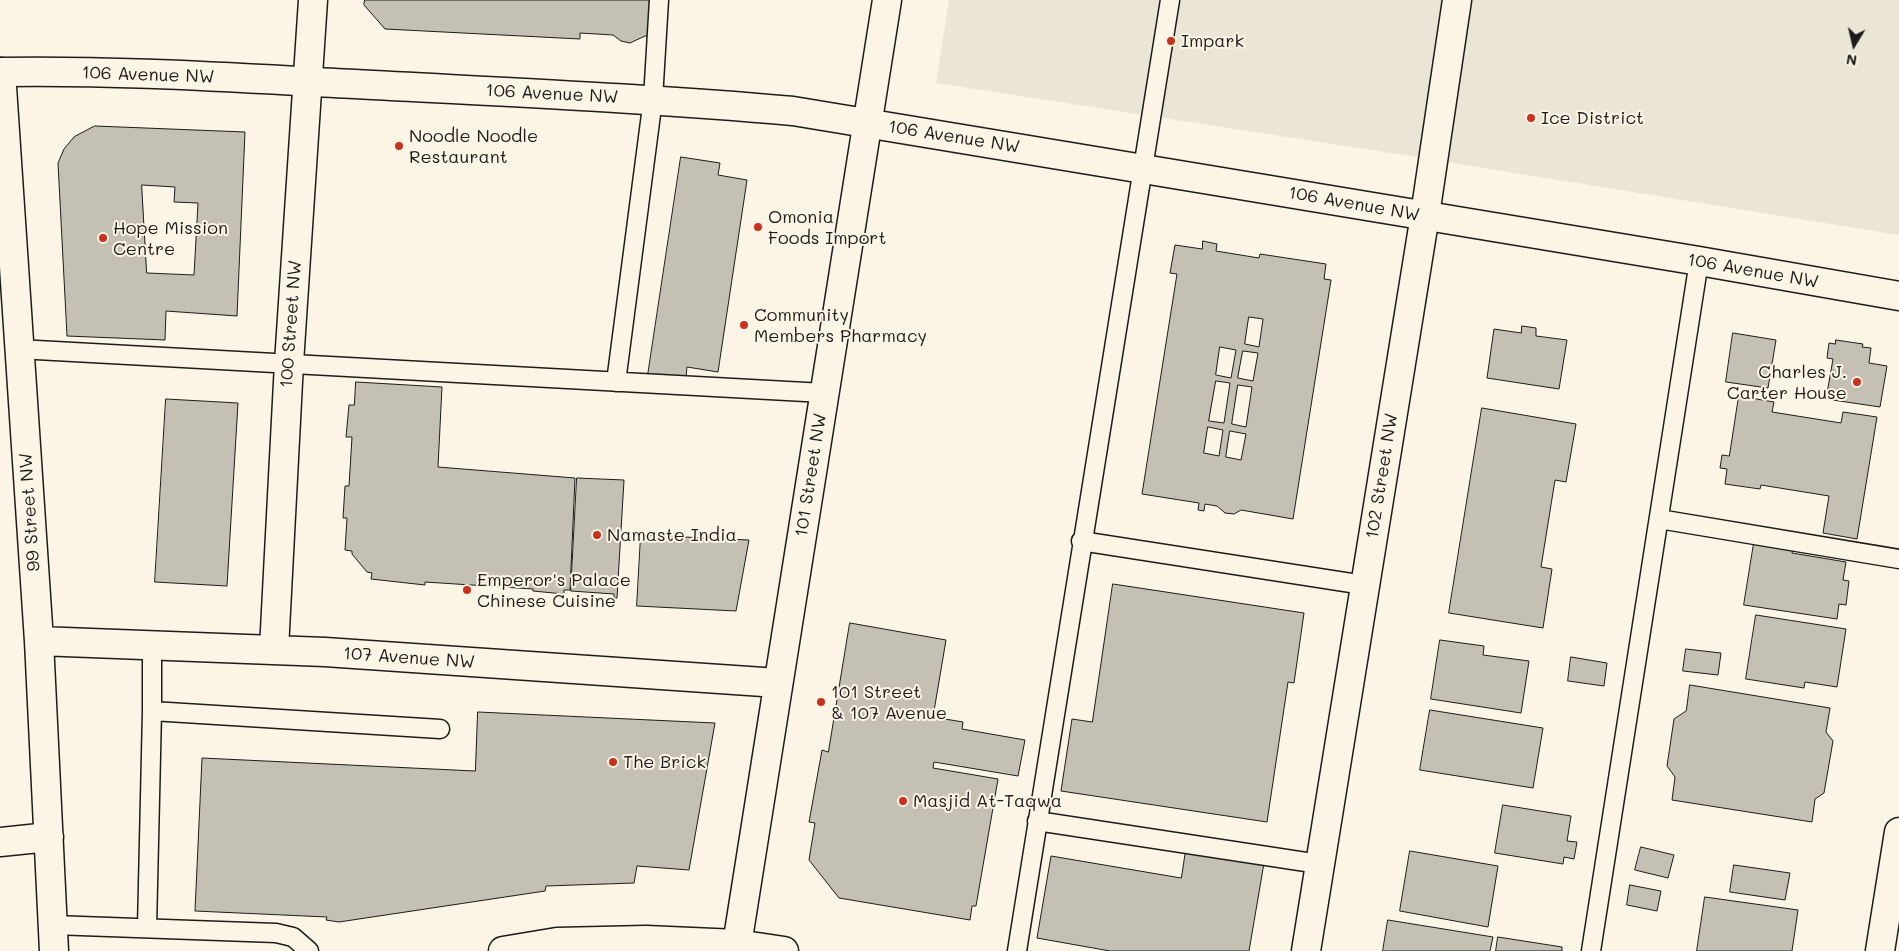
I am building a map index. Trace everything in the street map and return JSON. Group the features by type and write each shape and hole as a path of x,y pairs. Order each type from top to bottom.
{"street":[{"name":"100 Street NW","path":"274,649 289,363 314,0"},
{"name":"101 Street NW","path":"736,947 887,0"},
{"name":"102 Street NW","path":"1306,951 1425,215 1457,0"},
{"name":"106 Avenue NW","path":"0,72 111,72 307,81 653,99 793,111 1425,215 1899,296"},
{"name":"99 Street NW","path":"0,72 39,642 53,938"},
{"name":"107 Avenue NW","path":"39,642 274,649 778,683"},
{"path":"1880,951 1899,832"},
{"path":"0,842 49,837"},
{"path":"503,951 557,942 646,940 784,951"}],"lane":[{"path":"616,382 653,99 660,0"},
{"path":"1017,951 1141,168 1170,0"},
{"path":"1591,951 1699,261"},
{"path":"18,348 824,393"},
{"path":"1659,519 1899,559"},
{"path":"1081,542 1364,585"},
{"path":"147,928 152,645"},
{"path":"152,710 440,728"},
{"path":"1037,822 1319,864"},
{"path":"53,938 147,928 276,933 293,937 309,951"}],"shaded area":[{"name":"Ice District","path":"949,0 1899,0 1899,235 1391,153 936,83"}],"building":[{"path":"365,0 652,0 650,36 645,36 630,43 621,41 613,35 580,33 580,39 385,29 364,5"},
{"name":"Hope Mission Centre","path":"95,126 245,132 237,316 166,311 165,340 67,336 58,163 64,149 74,137","holes":["142,185 175,187 174,202 198,203 194,275 147,273"]},
{"path":"681,157 720,163 718,175 747,180 718,372 687,367 686,377 648,375"},
{"path":"1203,241 1217,244 1216,251 1259,258 1260,254 1326,264 1324,279 1331,280 1293,519 1241,510 1234,514 1225,513 1217,506 1205,504 1204,511 1198,510 1199,503 1142,494 1177,274 1170,273 1175,245 1202,249"},
{"path":"1249,317 1263,319 1259,347 1245,344"},
{"path":"1522,326 1536,328 1536,336 1567,340 1559,389 1487,378 1494,329 1521,333"},
{"path":"1733,333 1776,340 1768,388 1726,382"},
{"name":"Charles J. Carter House","path":"1836,340 1863,344 1862,347 1871,348 1869,363 1887,366 1880,407 1826,399 1833,359 1827,358 1829,343 1835,344"},
{"path":"1220,347 1236,350 1231,378 1216,375"},
{"path":"1243,351 1258,353 1253,381 1238,378"},
{"path":"1216,381 1230,383 1224,423 1209,421"},
{"path":"356,382 442,387 438,467 575,478 570,590 564,590 564,594 533,591 533,589 425,582 425,585 371,579 372,573 367,572 352,554 352,551 345,550 347,518 343,518 345,486 349,486 352,437 346,437 349,405 354,405"},
{"path":"1238,385 1252,387 1246,427 1232,424"},
{"path":"1739,396 1774,402 1772,412 1841,423 1843,412 1877,417 1857,539 1823,533 1829,496 1761,485 1760,489 1725,484 1727,469 1720,468 1722,455 1729,456"},
{"path":"166,399 238,403 227,586 155,582"},
{"path":"1482,408 1576,424 1566,482 1555,480 1541,567 1552,569 1543,628 1449,613"},
{"path":"1208,427 1223,430 1219,456 1204,453"},
{"path":"1230,431 1246,434 1241,460 1226,457"},
{"name":"Namaste India","path":"577,478 624,480 617,598 614,598 614,594 571,591"},
{"path":"641,535 749,540 736,611 637,606"},
{"path":"1754,543 1793,549 1792,553 1846,562 1843,580 1849,581 1846,605 1839,604 1837,619 1744,605"},
{"path":"1113,584 1304,613 1294,683 1288,682 1267,822 1061,791 1072,719 1092,722"},
{"path":"1756,615 1846,629 1837,687 1805,682 1804,688 1746,679"},
{"path":"850,623 946,640 933,717 963,722 962,729 1025,740 1018,776 934,762 933,768 998,779 976,906 972,906 970,920 839,898 809,860 815,823 809,822 822,750 828,752"},
{"path":"1440,640 1484,646 1483,655 1529,661 1521,713 1431,699"},
{"path":"1686,649 1721,653 1718,675 1683,671"},
{"path":"1571,657 1607,663 1604,686 1568,681"},
{"path":"1690,685 1830,708 1826,732 1833,741 1824,793 1815,799 1812,822 1672,800 1675,777 1667,766 1674,719 1686,711"},
{"path":"1430,710 1543,728 1533,788 1420,770"},
{"path":"478,712 715,723 689,870 637,866 634,883 546,886 545,891 339,922 326,920 327,917 195,911 202,758 475,771"},
{"path":"1503,805 1571,816 1567,841 1577,842 1574,859 1564,857 1563,864 1495,853"},
{"path":"1641,847 1674,855 1668,878 1635,870"},
{"path":"1186,850 1264,863 1249,951 1110,951 1037,938 1051,856 1181,878"},
{"path":"1410,851 1498,866 1488,927 1400,911"},
{"path":"1734,865 1790,873 1785,900 1730,892"},
{"path":"1630,885 1661,891 1657,911 1627,905"},
{"path":"1705,897 1798,910 1792,951 1697,951"},
{"path":"1388,920 1493,937 1490,951 1383,951"},
{"path":"1498,937 1562,947 1562,951 1496,951"}],"place":[{"name":"Impark","path":"1171,41"},
{"name":"Ice District","path":"1531,118"},
{"name":"Noodle Noodle Restaurant","path":"399,146"},
{"name":"Omonia Foods Import","path":"758,227"},
{"name":"Hope Mission Centre","path":"103,238"},
{"name":"Community Members Pharmacy","path":"744,325"},
{"name":"Charles J. Carter House","path":"1857,382"},
{"name":"Namaste India","path":"597,535"},
{"name":"Emperor's Palace Chinese Cuisine","path":"467,590"},
{"name":"101 Street & 107 Avenue","path":"821,702"},
{"name":"The Brick","path":"613,762"},
{"name":"Masjid At-Taqwa","path":"903,801"}]}
